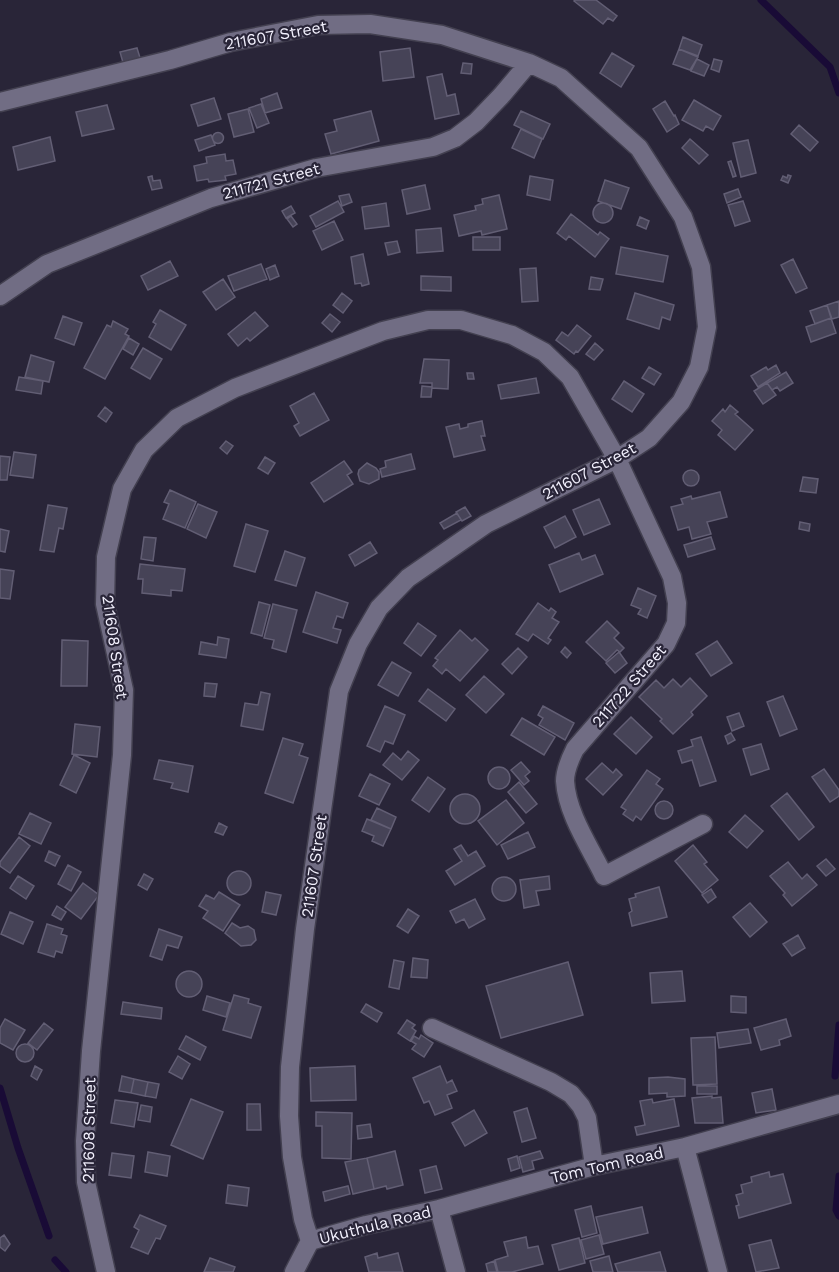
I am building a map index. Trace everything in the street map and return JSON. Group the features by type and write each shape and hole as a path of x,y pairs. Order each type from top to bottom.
{"street":[{"name":"211607 Street","path":"0,102 170,60 231,42 318,25 370,24 442,35 529,63 561,78 639,148 683,217 701,267 707,327 699,367 681,402 649,438 617,459 486,524 408,578 379,608 358,644 339,691 305,930 291,1067 289,1116 292,1157 303,1219 310,1241"},
{"name":"211721 Street","path":"0,296 47,264 211,198 316,168 433,147 455,138 476,122 529,63"},
{"name":"211608 Street","path":"106,1272 86,1182 85,1141 91,1051 122,756 124,690 105,604 106,557 122,489 144,450 177,418 235,388 383,331 428,320 461,320 512,335 544,352 570,376 617,459"},
{"name":"211722 Street","path":"617,459 672,577 677,603 676,623 666,644 575,749 565,779 569,803 604,876 703,824"},
{"path":"432,1028 551,1082 571,1094 587,1118 594,1166"},
{"name":"Tom Tom Road","path":"439,1209 594,1166 686,1147 839,1104"},
{"path":"686,1147 718,1272"},
{"name":"Ukuthula Road","path":"294,1272 310,1241 366,1225 439,1209"},
{"path":"439,1209 456,1272"}],"building":[{"path":"575,0 596,0 617,16 613,21 608,18 603,24"},
{"path":"683,37 702,45 698,56 679,49"},
{"path":"137,48 141,61 124,66 120,52"},
{"path":"410,48 414,77 383,81 380,52"},
{"path":"679,49 698,57 690,70 673,64"},
{"path":"612,53 634,66 621,87 600,73"},
{"path":"697,59 709,65 704,76 691,71"},
{"path":"714,59 722,61 719,72 711,69"},
{"path":"463,63 472,64 471,74 461,73"},
{"path":"442,74 447,96 455,94 459,114 435,119 427,77"},
{"path":"277,93 282,108 265,113 261,99"},
{"path":"214,98 221,119 198,126 191,105"},
{"path":"694,100 721,116 713,130 706,126 703,131 682,120"},
{"path":"665,101 679,124 667,132 653,109"},
{"path":"261,104 269,123 257,128 249,108"},
{"path":"107,105 114,129 82,136 76,112"},
{"path":"248,109 254,132 234,137 228,114"},
{"path":"371,111 379,141 331,154 325,134 337,131 334,120"},
{"path":"521,111 550,124 543,139 514,125"},
{"path":"799,125 818,142 810,151 791,134"},
{"path":"521,129 542,139 534,158 512,148"},
{"path":"218,133 222,134 222,142 218,143 214,142 213,138 214,134"},
{"path":"211,135 215,145 199,151 195,140"},
{"path":"50,137 55,161 18,170 13,147"},
{"path":"690,139 708,155 699,164 682,148"},
{"path":"748,140 756,173 741,177 733,143"},
{"path":"225,154 226,161 233,160 236,174 225,176 226,180 197,181 194,166 207,163 206,157"},
{"path":"731,161 736,176 733,177 728,162"},
{"path":"788,175 791,176 788,183 781,180 783,176 787,178"},
{"path":"152,176 153,181 160,180 162,188 152,190 148,177"},
{"path":"530,176 553,180 550,200 527,195"},
{"path":"605,180 629,188 621,209 598,201"},
{"path":"425,185 430,209 407,214 402,190"},
{"path":"738,189 741,197 727,203 724,194"},
{"path":"349,194 352,202 342,206 339,196"},
{"path":"499,195 507,229 482,235 481,231 459,236 454,215 476,210 475,206 483,204 482,199"},
{"path":"338,201 344,212 316,227 310,216"},
{"path":"743,201 750,221 735,226 728,205"},
{"path":"386,203 389,226 365,229 362,207"},
{"path":"603,203 610,206 613,213 610,220 603,223 596,220 593,213 596,206"},
{"path":"291,206 295,213 286,218 282,211"},
{"path":"571,214 598,235 600,232 609,239 595,257 569,236 566,240 557,233"},
{"path":"291,216 297,224 293,227 287,219"},
{"path":"640,217 649,221 646,229 637,225"},
{"path":"334,221 343,240 322,250 313,231"},
{"path":"441,228 443,251 417,253 416,230"},
{"path":"473,237 500,237 500,250 473,250"},
{"path":"397,241 400,252 388,255 385,243"},
{"path":"621,247 668,256 663,282 616,274"},
{"path":"363,254 369,284 362,286 361,283 355,284 351,257"},
{"path":"793,259 807,288 796,293 781,265"},
{"path":"170,261 178,276 148,290 141,276"},
{"path":"261,264 267,279 234,291 228,276"},
{"path":"275,265 279,276 270,280 266,269"},
{"path":"536,268 538,301 522,302 520,269"},
{"path":"421,276 451,277 451,291 421,290"},
{"path":"591,277 603,279 600,290 589,289"},
{"path":"223,279 235,297 216,310 203,292"},
{"path":"342,293 352,301 343,313 333,305"},
{"path":"635,293 674,305 670,320 662,317 659,329 627,319"},
{"path":"839,301 839,317 832,319 827,305"},
{"path":"827,305 831,318 815,324 810,311"},
{"path":"160,310 186,325 171,350 149,337 156,324 153,322"},
{"path":"255,312 268,326 250,341 247,338 238,346 228,334"},
{"path":"330,314 340,322 332,332 322,323"},
{"path":"63,316 82,323 74,345 55,338"},
{"path":"831,318 836,333 811,342 806,327"},
{"path":"113,321 128,329 125,334 129,336 105,379 84,368 107,325 111,327"},
{"path":"577,325 591,336 574,354 556,340 562,332 568,336"},
{"path":"129,338 139,344 133,355 123,349"},
{"path":"595,343 603,350 594,360 586,354"},
{"path":"143,348 162,359 150,379 131,368"},
{"path":"31,355 54,362 49,382 25,377"},
{"path":"424,359 449,360 448,389 432,388 432,383 420,383"},
{"path":"776,365 780,373 758,387 751,376 766,367 768,370"},
{"path":"649,367 661,374 654,385 642,378"},
{"path":"786,372 793,383 780,391 777,387 772,390 767,383"},
{"path":"467,373 473,373 474,379 468,379"},
{"path":"19,377 43,381 41,394 16,390"},
{"path":"536,378 539,393 501,399 498,385"},
{"path":"624,381 644,394 632,412 612,399"},
{"path":"767,383 776,395 763,404 754,391"},
{"path":"422,386 432,387 431,397 421,397"},
{"path":"314,393 329,420 300,436 294,426 299,423 290,406"},
{"path":"730,405 738,412 735,414 753,430 735,450 718,435 722,430 712,421 723,409 725,412"},
{"path":"105,407 112,413 106,422 98,416"},
{"path":"482,421 485,436 481,436 485,450 454,457 446,427 459,424 460,429 468,427 468,424"},
{"path":"226,441 233,446 227,454 220,448"},
{"path":"14,452 36,455 33,478 10,475"},
{"path":"411,454 415,469 382,477 380,469 386,467 385,461"},
{"path":"0,456 10,457 7,480 0,480"},
{"path":"265,457 275,463 268,474 258,468"},
{"path":"344,461 352,472 347,475 353,484 324,502 311,483"},
{"path":"367,463 379,472 379,479 369,484 360,481 358,474"},
{"path":"688,470 694,470 699,478 697,484 688,486 683,481 683,475"},
{"path":"803,477 818,479 816,493 800,491"},
{"path":"170,490 196,502 185,528 163,519 169,504 164,502"},
{"path":"720,492 727,517 707,522 711,534 692,539 689,527 678,530 671,507 683,504 681,499 691,496 692,499"},
{"path":"599,499 610,524 584,535 573,510"},
{"path":"198,504 217,512 206,538 187,529"},
{"path":"48,505 67,508 63,529 59,528 54,552 40,550"},
{"path":"465,507 471,516 462,521 456,512"},
{"path":"457,513 461,520 444,529 440,523"},
{"path":"565,516 576,537 555,548 544,527"},
{"path":"800,522 810,524 809,531 799,529"},
{"path":"246,524 268,531 255,572 234,566"},
{"path":"0,529 9,531 5,552 0,551"},
{"path":"144,537 156,538 153,561 141,559"},
{"path":"711,537 715,549 688,557 684,545"},
{"path":"370,542 377,553 355,566 349,555"},
{"path":"285,551 305,558 296,586 275,580"},
{"path":"579,553 582,560 595,555 603,574 560,592 549,565"},
{"path":"140,564 185,569 182,591 171,590 171,596 142,593 143,579 138,579"},
{"path":"0,569 14,571 10,599 0,598"},
{"path":"638,588 656,596 647,618 638,614 641,609 631,605"},
{"path":"316,592 348,603 343,618 337,616 333,628 341,630 337,643 303,632"},
{"path":"259,602 270,605 262,636 251,633"},
{"path":"538,603 549,611 551,608 556,612 552,618 559,622 548,638 551,640 548,644 533,634 528,641 516,634"},
{"path":"273,604 297,610 286,652 272,648 274,640 264,638"},
{"path":"607,621 619,633 614,638 624,648 620,652 617,650 606,661 586,642"},
{"path":"418,623 436,636 421,656 404,643"},
{"path":"460,630 472,641 475,638 488,650 460,681 446,669 442,674 433,666 438,660 435,658"},
{"path":"218,637 229,639 226,658 199,654 201,642 217,645"},
{"path":"62,640 88,641 87,686 61,686"},
{"path":"717,641 732,663 711,676 696,654"},
{"path":"565,647 571,653 567,658 561,652"},
{"path":"518,648 527,657 512,674 502,664"},
{"path":"619,652 627,663 615,673 606,663"},
{"path":"392,662 411,673 398,696 378,685"},
{"path":"484,676 504,694 486,713 466,695"},
{"path":"690,678 707,696 691,712 693,715 673,734 660,721 662,719 639,697 656,680 664,688 673,679 681,687"},
{"path":"205,683 217,684 215,697 204,696"},
{"path":"428,689 455,709 446,721 419,701"},
{"path":"261,692 270,694 263,730 241,726 245,703 258,705"},
{"path":"783,696 797,729 780,736 767,702"},
{"path":"385,706 405,715 393,744 385,741 380,752 367,746"},
{"path":"543,706 574,723 565,740 539,725 543,718 538,715"},
{"path":"739,713 744,726 732,731 727,717"},
{"path":"631,717 652,737 636,754 614,734"},
{"path":"522,718 555,737 544,755 511,735"},
{"path":"75,724 100,727 97,757 72,754"},
{"path":"731,733 735,740 728,744 725,736"},
{"path":"701,737 716,781 700,786 692,760 682,763 678,751 693,746 691,740"},
{"path":"283,738 303,744 299,755 308,758 293,803 265,793"},
{"path":"761,744 769,769 751,775 743,749"},
{"path":"408,751 419,760 402,780 383,765 393,753 401,760"},
{"path":"74,755 90,763 76,793 60,785"},
{"path":"159,760 193,766 188,792 171,788 173,783 154,779"},
{"path":"521,762 530,772 525,776 529,781 524,785 511,770"},
{"path":"602,763 613,773 616,769 622,775 603,795 586,779"},
{"path":"499,767 507,770 510,778 507,786 499,789 491,786 488,778 491,770"},
{"path":"824,769 839,790 839,796 830,802 812,777"},
{"path":"647,770 660,779 656,784 663,789 641,820 636,816 633,821 623,814 626,810 621,807"},
{"path":"370,774 390,784 379,805 359,796"},
{"path":"428,777 445,789 429,812 412,800"},
{"path":"519,782 537,804 526,813 508,792"},
{"path":"787,793 814,827 799,840 771,806"},
{"path":"465,794 476,798 480,809 476,820 465,824 454,820 450,809 454,798"},
{"path":"506,800 524,823 497,845 478,821"},
{"path":"664,801 672,806 673,810 668,818 664,819 656,814 655,810 660,802"},
{"path":"377,808 396,817 391,829 371,820"},
{"path":"30,813 51,823 41,844 19,834"},
{"path":"745,815 763,831 747,848 729,832"},
{"path":"367,819 391,829 383,846 372,841 374,836 362,831"},
{"path":"219,823 227,827 223,835 215,832"},
{"path":"528,832 535,847 508,859 501,845"},
{"path":"19,837 30,846 10,873 0,866 0,862"},
{"path":"461,845 468,856 476,851 485,866 455,885 446,871 462,861 454,849"},
{"path":"693,845 707,862 704,864 718,880 702,893 675,861"},
{"path":"49,851 60,856 55,866 45,861"},
{"path":"826,859 835,869 826,876 817,866"},
{"path":"788,862 802,879 807,874 817,885 792,906 783,895 785,893 770,876"},
{"path":"68,865 81,872 71,891 58,884"},
{"path":"239,871 248,874 251,883 248,892 239,895 230,892 227,883 230,874"},
{"path":"144,874 153,879 147,890 138,885"},
{"path":"18,876 34,886 26,899 10,888"},
{"path":"549,876 550,889 536,891 539,905 524,908 520,880"},
{"path":"504,877 513,880 516,889 513,898 504,901 495,898 492,889 495,880"},
{"path":"83,883 99,895 81,919 65,907"},
{"path":"659,887 667,917 632,926 629,899 636,897 635,894"},
{"path":"711,889 716,897 708,903 702,895"},
{"path":"219,892 240,905 223,931 203,918 208,911 199,906 206,895 214,899"},
{"path":"266,892 281,895 276,915 262,912"},
{"path":"475,899 485,919 469,928 464,919 456,923 450,911"},
{"path":"750,903 767,922 750,937 733,917"},
{"path":"57,906 66,912 61,920 52,915"},
{"path":"408,909 419,916 408,933 397,926"},
{"path":"10,912 33,922 23,944 1,934"},
{"path":"232,923 240,928 248,926 254,930 256,940 251,945 241,946 225,933"},
{"path":"47,924 63,929 61,934 67,936 62,953 56,951 54,957 38,952"},
{"path":"159,929 182,937 178,948 167,945 162,960 150,956"},
{"path":"798,935 805,948 792,956 783,944"},
{"path":"413,958 428,960 427,978 411,977"},
{"path":"394,960 404,962 399,989 389,987"},
{"path":"568,962 583,1015 501,1038 486,986"},
{"path":"189,971 199,974 202,984 199,994 189,997 179,994 176,984 179,974"},
{"path":"682,971 685,1001 652,1003 650,973"},
{"path":"234,995 249,999 248,1003 261,1007 251,1038 223,1030"},
{"path":"207,996 230,1003 226,1017 203,1010"},
{"path":"731,996 746,997 746,1013 731,1012"},
{"path":"123,1002 162,1008 161,1019 121,1014"},
{"path":"366,1004 382,1013 377,1022 361,1012"},
{"path":"5,1019 25,1030 13,1050 0,1043 0,1028"},
{"path":"786,1019 791,1036 779,1040 780,1045 761,1050 754,1028"},
{"path":"407,1020 415,1025 412,1028 416,1031 410,1041 398,1033"},
{"path":"44,1023 53,1030 37,1050 28,1043"},
{"path":"748,1029 751,1043 719,1048 717,1033"},
{"path":"421,1035 433,1043 424,1057 412,1049 416,1044 411,1041 414,1036 419,1039"},
{"path":"186,1036 206,1047 200,1060 179,1049"},
{"path":"715,1037 717,1084 693,1085 691,1038"},
{"path":"25,1044 31,1047 34,1053 31,1059 25,1062 19,1059 16,1053 19,1047"},
{"path":"178,1056 190,1064 182,1079 169,1072"},
{"path":"35,1066 42,1070 37,1080 31,1076"},
{"path":"355,1066 356,1100 311,1101 310,1068"},
{"path":"440,1066 447,1083 452,1080 457,1091 447,1095 452,1108 435,1115 429,1101 424,1103 413,1078"},
{"path":"122,1076 134,1079 131,1093 119,1091"},
{"path":"649,1078 685,1079 685,1096 667,1097 667,1093 649,1094"},
{"path":"134,1079 148,1082 145,1096 131,1093"},
{"path":"148,1082 159,1084 156,1098 145,1096"},
{"path":"697,1086 717,1086 717,1094 697,1094"},
{"path":"772,1089 776,1110 756,1113 752,1093"},
{"path":"712,1096 712,1098 721,1097 723,1123 695,1123 692,1098"},
{"path":"191,1099 223,1112 203,1159 171,1145"},
{"path":"652,1099 653,1103 674,1099 679,1126 637,1135 635,1127 645,1125 640,1101"},
{"path":"115,1100 138,1103 134,1127 111,1123"},
{"path":"247,1104 260,1104 261,1130 247,1130"},
{"path":"141,1105 152,1107 150,1122 138,1120"},
{"path":"527,1108 536,1138 522,1142 514,1112"},
{"path":"474,1110 487,1133 465,1146 452,1123"},
{"path":"316,1112 352,1113 351,1159 322,1158 322,1126 316,1126"},
{"path":"370,1124 372,1137 358,1139 357,1126"},
{"path":"395,1151 403,1185 374,1189 367,1158"},
{"path":"540,1151 543,1158 532,1161 534,1169 523,1172 519,1157"},
{"path":"148,1152 170,1156 167,1176 145,1172"},
{"path":"112,1153 134,1156 131,1178 109,1175"},
{"path":"517,1156 520,1168 511,1171 508,1159"},
{"path":"367,1158 374,1189 353,1194 345,1162"},
{"path":"436,1166 442,1189 425,1193 420,1170"},
{"path":"769,1172 770,1177 783,1174 791,1203 739,1218 736,1195 743,1193 741,1185 752,1182 751,1177"},
{"path":"228,1185 249,1188 247,1206 226,1203"},
{"path":"348,1186 350,1194 325,1201 323,1192"},
{"path":"591,1206 597,1233 582,1237 575,1210"},
{"path":"642,1207 648,1233 603,1244 596,1217"},
{"path":"140,1215 166,1226 160,1239 156,1238 148,1254 131,1247 139,1230 134,1227"},
{"path":"4,1235 10,1244 5,1251 0,1247 0,1238"},
{"path":"599,1235 604,1254 586,1259 581,1240"},
{"path":"526,1237 528,1248 538,1246 543,1264 512,1272 498,1272 495,1260 508,1256 504,1242"},
{"path":"579,1238 585,1263 559,1270 552,1245"},
{"path":"771,1240 779,1268 756,1272 749,1245"},
{"path":"660,1252 666,1272 618,1272 615,1264"},
{"path":"377,1253 378,1258 398,1253 403,1272 369,1272 365,1257"},
{"path":"609,1256 613,1272 593,1272 590,1261"},
{"path":"210,1258 235,1267 233,1272 204,1272"},
{"path":"494,1261 497,1272 488,1272 486,1264"}],"waterway":[{"path":"761,0 830,67 839,93"},
{"path":"835,1076 839,1025"},
{"path":"0,1088 49,1236"},
{"path":"839,1176 836,1210 839,1216"},
{"path":"55,1260 66,1272"}]}
